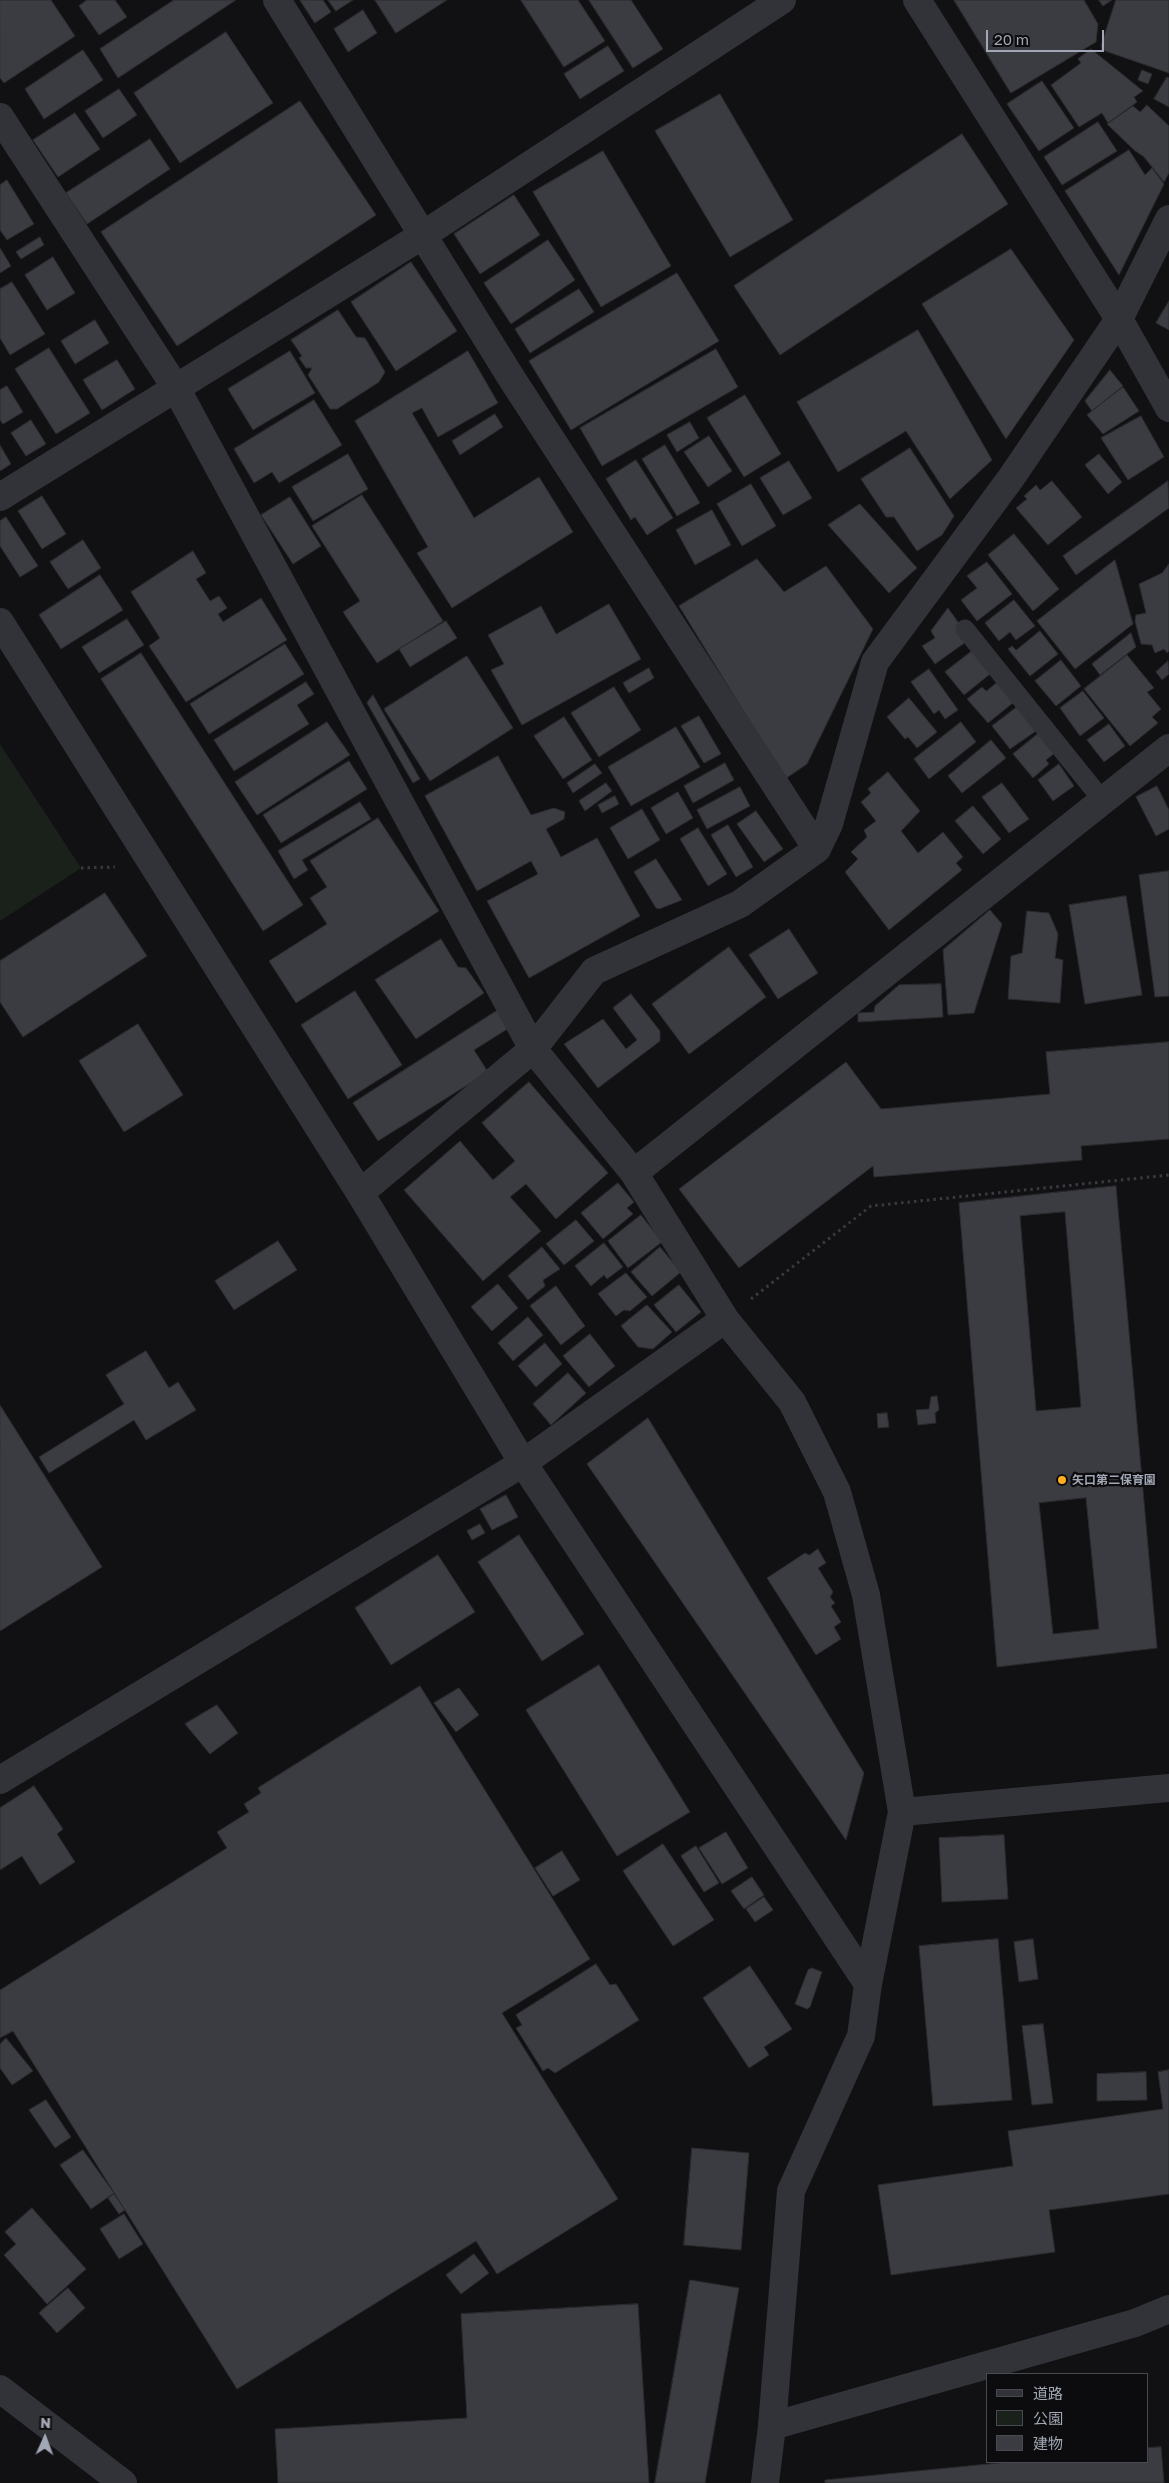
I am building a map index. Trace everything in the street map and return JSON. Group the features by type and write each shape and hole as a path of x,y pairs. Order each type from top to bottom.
{"street":[{"path":"277,0 424,234 512,379 817,849"},
{"path":"0,497 424,234 782,0"},
{"path":"917,0 1119,319 1169,408"},
{"path":"0,117 176,388 533,1049 634,1173 725,1319 792,1402 837,1492 866,1596 902,1812 868,1984 861,2036 791,2191 772,2426 765,2483"},
{"path":"360,1192 533,1049 594,971 740,904 817,849 829,824 875,662 1011,478 1119,319 1169,219"},
{"path":"0,622 360,1192 523,1463 868,1984"},
{"path":"634,1173 1169,748"},
{"path":"0,1780 523,1463 725,1319"},
{"path":"902,1812 1169,1788"},
{"path":"772,2426 1135,2323 1169,2309"},
{"path":"0,2389 123,2483"}],"lane":[{"path":"965,629 1103,801"}],"path":[{"path":"81,868 123,867"},
{"path":"725,1319 871,1206 1169,1176"}],"green space":[{"path":"0,744 81,868 0,921"}],"building":[{"path":"0,0 51,0 75,36 4,83 0,78"},
{"path":"87,0 115,0 127,17 99,35 79,6"},
{"path":"174,0 236,0 118,78 100,49"},
{"path":"300,0 323,0 331,12 315,23"},
{"path":"328,0 353,0 336,11"},
{"path":"375,0 447,0 396,33"},
{"path":"521,0 578,0 605,41 564,67"},
{"path":"589,0 631,0 663,49 633,68"},
{"path":"954,0 1084,0 1098,24 1096,42 1011,93"},
{"path":"1099,0 1112,0 1103,6"},
{"path":"1116,0 1169,0 1169,73 1102,50 1101,46"},
{"path":"363,10 377,33 348,52 334,29"},
{"path":"226,32 273,103 180,163 134,93"},
{"path":"608,46 624,71 580,99 564,74"},
{"path":"1091,49 1143,91 1134,97 1137,102 1108,123 1102,113 1079,127 1051,85 1081,63 1078,59"},
{"path":"83,50 103,80 44,119 25,89"},
{"path":"1142,70 1152,74 1148,84 1138,80"},
{"path":"1167,77 1169,78 1169,107 1154,99"},
{"path":"1042,81 1074,128 1039,151 1007,104"},
{"path":"119,89 137,115 103,138 85,111"},
{"path":"720,94 793,220 730,257 655,131"},
{"path":"300,101 376,215 177,346 101,232"},
{"path":"1147,105 1169,126 1169,173 1164,182 1144,157 1107,124 1133,106 1140,112"},
{"path":"75,113 100,149 58,177 33,140"},
{"path":"1098,122 1117,151 1062,185 1044,157"},
{"path":"962,134 1008,204 780,355 734,286"},
{"path":"150,139 170,169 87,224 66,193"},
{"path":"1129,150 1145,175 1152,168 1164,184 1119,275 1065,191"},
{"path":"603,151 671,266 601,307 533,192"},
{"path":"7,180 34,224 7,240 0,230 0,185"},
{"path":"514,195 540,235 480,274 454,234"},
{"path":"40,237 44,245 21,259 16,252"},
{"path":"548,240 575,280 511,324 484,283"},
{"path":"0,248 11,266 0,273"},
{"path":"1011,249 1074,340 1006,439 922,304"},
{"path":"53,257 75,293 47,310 25,275"},
{"path":"411,262 457,331 396,371 351,302"},
{"path":"677,273 719,341 571,430 529,361"},
{"path":"12,282 45,334 10,355 0,338 0,289"},
{"path":"579,289 594,312 530,353 515,329"},
{"path":"1169,301 1169,330 1156,323"},
{"path":"338,310 356,337 365,338 385,372 379,382 337,409 330,409 308,375 312,368 306,368 299,358 302,356 291,340"},
{"path":"95,320 109,343 75,364 61,341"},
{"path":"918,330 992,460 950,499 906,431 838,472 797,402"},
{"path":"49,348 90,413 56,434 15,369"},
{"path":"716,349 738,387 602,466 580,428"},
{"path":"290,351 315,393 253,430 228,389"},
{"path":"468,351 498,403 438,437 422,408 412,413 474,518 539,477 573,532 452,608 417,553 428,547 355,421"},
{"path":"117,360 135,389 102,410 83,380"},
{"path":"1110,370 1123,386 1092,411 1085,401"},
{"path":"7,386 23,412 3,424 0,420 0,390"},
{"path":"1123,387 1139,411 1103,434 1087,415"},
{"path":"745,395 781,454 744,477 707,418"},
{"path":"314,400 342,445 279,483 272,472 254,483 234,449"},
{"path":"495,414 503,427 460,455 452,441"},
{"path":"1141,416 1164,457 1128,480 1101,438"},
{"path":"31,420 46,444 26,456 11,433"},
{"path":"690,422 699,438 677,452 667,435"},
{"path":"709,436 732,471 708,487 684,452"},
{"path":"0,445 11,464 0,471"},
{"path":"665,445 700,503 677,516 642,459"},
{"path":"910,448 954,516 942,535 917,551 894,517 886,517 861,479"},
{"path":"348,454 368,489 313,521 292,487"},
{"path":"1099,454 1122,482 1108,494 1085,465"},
{"path":"636,460 673,518 647,535 635,517 631,520 606,479"},
{"path":"789,461 812,498 783,515 760,478"},
{"path":"1052,481 1082,517 1048,545 1016,508 1027,499 1024,496 1036,485 1040,490"},
{"path":"1168,481 1169,508 1076,575 1063,556"},
{"path":"751,484 776,526 742,546 717,504"},
{"path":"362,495 443,621 377,663 343,612 360,601 312,526"},
{"path":"42,496 66,534 42,549 18,511"},
{"path":"290,497 321,546 293,564 261,515"},
{"path":"860,504 917,568 889,593 828,525"},
{"path":"712,510 731,545 695,565 676,530"},
{"path":"6,517 38,566 20,577 0,546 0,521"},
{"path":"1014,534 1059,589 1033,611 988,555"},
{"path":"83,540 101,568 68,589 50,562"},
{"path":"193,551 206,573 196,579 210,601 219,596 227,608 218,614 223,622 261,598 287,640 186,702 149,646 160,638 131,592"},
{"path":"757,559 784,592 826,566 873,629 807,764 785,779 679,606"},
{"path":"1115,560 1133,624 1075,669 1037,621"},
{"path":"987,562 1012,594 977,621 961,600 977,588 967,576"},
{"path":"1169,564 1169,651 1167,653 1164,649 1155,653 1152,645 1141,644 1135,621 1136,615 1146,613 1139,584 1162,573"},
{"path":"100,575 123,610 61,649 39,615"},
{"path":"1014,600 1035,626 1016,640 1010,632 999,641 985,623"},
{"path":"609,604 641,659 522,725 491,670 504,664 488,635 541,606 556,634"},
{"path":"948,608 970,639 935,664 922,646 935,638 931,631"},
{"path":"127,619 144,645 99,673 82,647"},
{"path":"446,621 457,638 410,667 399,649"},
{"path":"1040,631 1058,654 1030,676 1008,649 1012,646 1016,650"},
{"path":"1131,633 1136,647 1100,675 1092,664"},
{"path":"285,644 304,674 209,734 190,704"},
{"path":"972,651 990,674 964,695 945,672"},
{"path":"141,653 303,905 263,931 101,679"},
{"path":"1127,655 1154,688 1147,692 1161,709 1152,717 1158,723 1130,746 1084,689"},
{"path":"467,656 513,728 430,781 384,709"},
{"path":"1061,660 1081,686 1056,706 1035,681"},
{"path":"1168,661 1169,674 1162,680 1156,672"},
{"path":"649,668 654,678 629,693 623,683"},
{"path":"929,669 958,710 945,719 939,710 934,714 911,682"},
{"path":"306,682 314,694 297,705 309,724 234,771 214,740"},
{"path":"998,682 1014,702 988,723 967,699 982,687 986,691"},
{"path":"614,687 641,730 599,757 571,713"},
{"path":"1083,691 1104,718 1080,736 1060,708"},
{"path":"373,695 420,779 413,783 367,703"},
{"path":"909,698 937,732 917,748 908,737 905,739 887,717"},
{"path":"1017,707 1036,731 1010,749 992,726"},
{"path":"699,716 721,754 704,763 681,726"},
{"path":"564,717 592,760 563,779 534,736"},
{"path":"327,722 350,755 257,815 235,782"},
{"path":"961,722 976,742 929,779 914,759"},
{"path":"1109,724 1125,746 1104,762 1087,740"},
{"path":"676,727 700,767 631,806 608,767"},
{"path":"1039,733 1056,752 1046,760 1049,764 1033,778 1013,754"},
{"path":"991,740 1006,758 962,793 948,776"},
{"path":"498,756 531,815 554,808 565,812 564,819 546,829 561,857 597,838 640,916 529,978 487,901 538,874 531,861 477,891 425,796"},
{"path":"349,761 367,789 281,843 263,815"},
{"path":"725,763 734,780 693,803 684,786"},
{"path":"595,764 602,773 573,793 567,783"},
{"path":"1059,764 1074,786 1053,801 1038,780"},
{"path":"888,772 920,811 901,831 918,853 943,832 963,857 956,863 962,870 889,930 845,872 858,859 851,852 867,837 864,830 876,821 861,802 871,793 868,789"},
{"path":"606,783 612,791 585,811 579,801"},
{"path":"1002,783 1029,819 1009,833 982,797"},
{"path":"1157,786 1169,810 1169,829 1156,836 1136,797"},
{"path":"740,787 750,806 707,829 697,810"},
{"path":"678,792 693,818 666,834 651,808"},
{"path":"615,796 619,804 602,813 598,805"},
{"path":"360,802 371,819 302,860 308,870 294,879 278,851"},
{"path":"973,806 1001,839 983,854 955,821"},
{"path":"642,809 660,840 628,859 610,828"},
{"path":"756,811 783,849 764,862 737,824"},
{"path":"378,818 439,911 296,1003 269,961 327,924 310,898 327,887 310,861"},
{"path":"728,825 753,867 736,877 711,835"},
{"path":"698,828 727,874 708,886 680,839"},
{"path":"656,859 682,900 659,909 656,908 634,872"},
{"path":"1169,871 1169,996 1155,997 1139,875"},
{"path":"105,893 147,956 23,1037 0,1002 0,961"},
{"path":"1126,896 1142,995 1085,1004 1069,905"},
{"path":"990,910 1002,924 974,1013 948,1015 943,950"},
{"path":"1027,911 1049,913 1058,934 1055,958 1063,960 1060,1003 1008,999 1011,956 1022,953"},
{"path":"789,929 818,973 778,999 749,955"},
{"path":"441,939 458,967 466,968 484,993 416,1039 375,980"},
{"path":"729,947 766,997 689,1054 652,1004"},
{"path":"941,984 943,1017 858,1022 858,1013 874,1012 875,1006 899,985"},
{"path":"355,991 402,1065 348,1099 301,1025"},
{"path":"631,994 660,1031 660,1041 598,1088 564,1044 603,1019 626,1049 637,1040 613,1008"},
{"path":"498,1010 509,1028 474,1050 488,1072 378,1141 353,1103"},
{"path":"138,1024 183,1095 124,1132 79,1061"},
{"path":"1169,1042 1169,1139 1081,1146 1082,1160 874,1177 873,1166 739,1268 679,1189 846,1062 881,1109 1050,1094 1046,1052"},
{"path":"529,1082 608,1173 556,1219 526,1184 510,1197 541,1231 483,1281 404,1190 460,1141 493,1180 515,1161 482,1123"},
{"path":"618,1183 634,1202 627,1208 633,1214 603,1239 581,1213"},
{"path":"1116,1186 1157,1648 997,1667 959,1203","holes":["1065,1212 1081,1407 1036,1411 1020,1216","1086,1498 1099,1629 1053,1634 1039,1503"]},
{"path":"641,1215 662,1242 628,1268 608,1241"},
{"path":"576,1220 594,1241 564,1265 546,1244"},
{"path":"278,1241 297,1270 234,1310 215,1281"},
{"path":"604,1243 623,1267 607,1279 604,1275 591,1286 575,1266"},
{"path":"542,1247 560,1269 543,1280 545,1286 528,1300 508,1276"},
{"path":"660,1247 681,1272 652,1296 631,1272"},
{"path":"626,1273 647,1297 630,1311 624,1310 616,1316 598,1294"},
{"path":"498,1284 518,1308 492,1331 471,1307"},
{"path":"679,1285 701,1312 676,1332 654,1305"},
{"path":"556,1286 585,1326 561,1345 530,1306"},
{"path":"647,1305 672,1332 653,1349 638,1347 621,1326"},
{"path":"528,1317 543,1335 513,1361 498,1343"},
{"path":"590,1334 615,1366 589,1387 563,1356"},
{"path":"545,1343 562,1364 536,1387 518,1366"},
{"path":"146,1351 169,1388 178,1382 196,1410 146,1440 134,1420 49,1473 39,1457 124,1404 106,1375"},
{"path":"568,1373 586,1393 551,1425 533,1404"},
{"path":"937,1396 939,1410 935,1413 936,1423 918,1425 916,1410 929,1409 931,1397"},
{"path":"0,1405 102,1567 0,1631"},
{"path":"887,1413 889,1427 878,1428 877,1414"},
{"path":"648,1418 864,1773 846,1840 587,1464"},
{"path":"506,1495 518,1517 492,1530 480,1509"},
{"path":"480,1524 485,1533 472,1540 467,1531"},
{"path":"519,1535 584,1634 542,1661 478,1562"},
{"path":"818,1549 826,1563 818,1568 833,1592 830,1597 835,1603 831,1606 841,1622 834,1627 841,1639 816,1655 767,1578 805,1553 809,1555"},
{"path":"438,1555 475,1612 391,1665 355,1608"},
{"path":"599,1665 690,1812 617,1856 526,1710"},
{"path":"420,1686 590,1959 502,2013 618,2199 497,2274 476,2241 237,2389 13,2031 0,2038 0,1990 227,1848 217,1832 249,1812 244,1804 261,1793 258,1788"},
{"path":"459,1688 479,1715 456,1732 434,1703"},
{"path":"217,1705 238,1733 210,1754 185,1724"},
{"path":"34,1786 63,1829 57,1834 75,1862 40,1885 22,1856 0,1870 0,1808"},
{"path":"726,1832 748,1868 722,1884 699,1848"},
{"path":"1004,1835 1008,1899 942,1902 939,1838"},
{"path":"663,1844 714,1920 673,1946 623,1871"},
{"path":"696,1846 719,1883 704,1892 681,1856"},
{"path":"562,1851 580,1880 553,1896 535,1868"},
{"path":"752,1877 764,1895 744,1909 731,1891"},
{"path":"764,1897 773,1910 755,1922 746,1909"},
{"path":"998,1939 1012,2100 933,2106 919,1946"},
{"path":"1033,1939 1038,1979 1019,1982 1014,1942"},
{"path":"596,1964 610,1985 616,1984 639,2020 555,2073 548,2068 543,2071 516,2028 522,2025 516,2015"},
{"path":"750,1966 792,2029 764,2047 769,2055 749,2068 703,1998"},
{"path":"812,1968 822,1972 810,2007 807,2009 795,2004 808,1970"},
{"path":"1043,2024 1053,2103 1032,2105 1022,2026"},
{"path":"6,2038 33,2071 12,2085 0,2068 0,2044"},
{"path":"1169,2070 1169,2194 1049,2210 1055,2252 891,2275 878,2185 1013,2166 1008,2131 1163,2109 1158,2072"},
{"path":"1146,2072 1147,2100 1097,2101 1097,2074"},
{"path":"46,2100 71,2137 55,2148 29,2110"},
{"path":"692,2148 749,2153 741,2250 684,2245"},
{"path":"83,2150 114,2193 91,2209 60,2165"},
{"path":"114,2194 125,2210 119,2214 108,2198"},
{"path":"32,2208 86,2269 47,2304 4,2255 16,2244 5,2232"},
{"path":"124,2214 143,2244 119,2259 100,2229"},
{"path":"474,2254 489,2273 461,2294 446,2275"},
{"path":"690,2280 739,2288 705,2483 655,2483"},
{"path":"68,2288 85,2308 57,2333 39,2313"},
{"path":"638,2304 649,2483 278,2483 275,2429 467,2418 461,2314"},
{"path":"1161,2447 1164,2483 825,2483 825,2480 999,2463 1149,2463 1149,2448"}],"place":[{"name":"矢口第二保育園","path":"1062,1480"}]}
